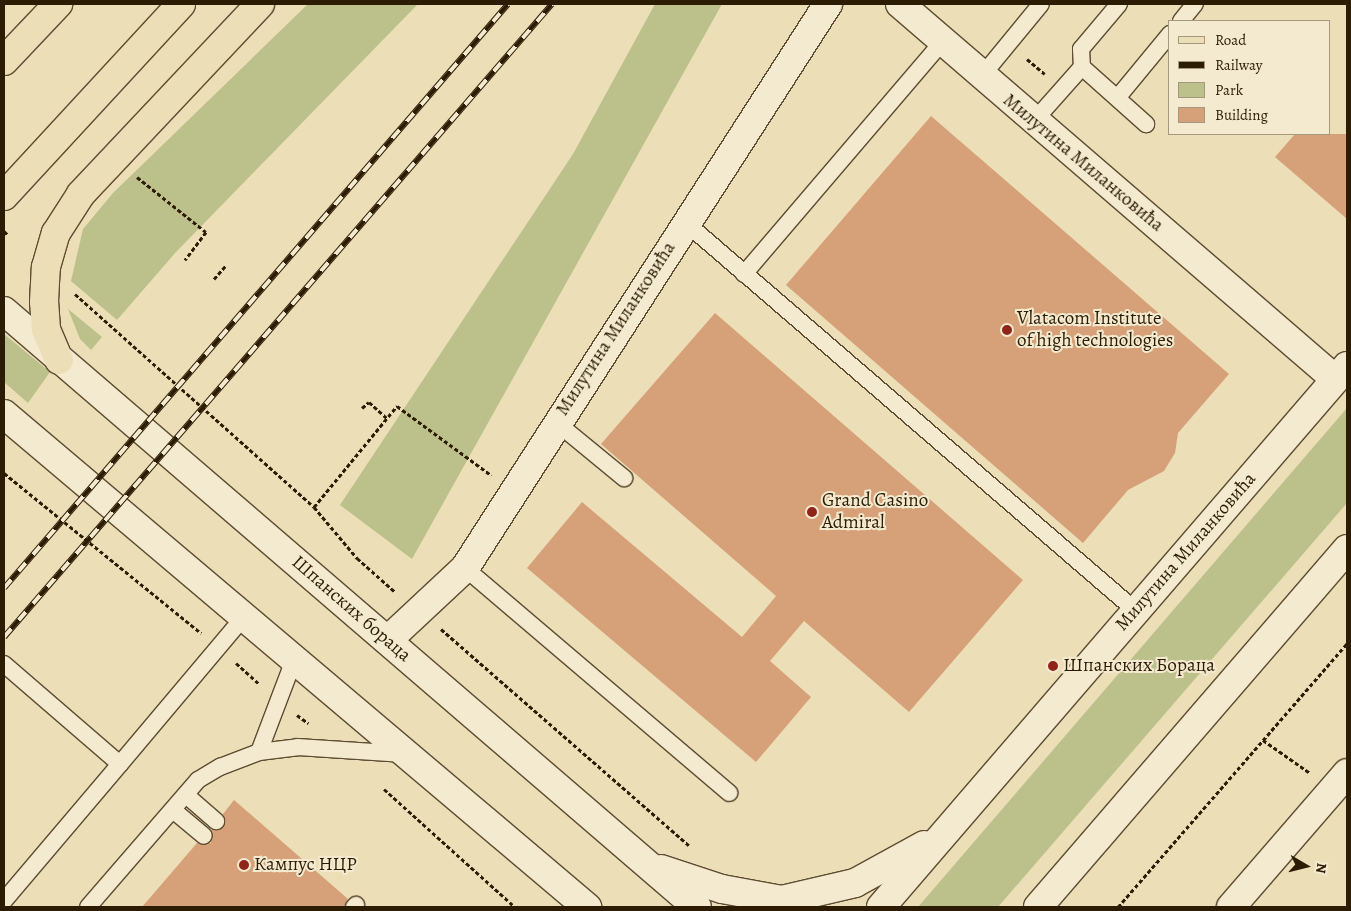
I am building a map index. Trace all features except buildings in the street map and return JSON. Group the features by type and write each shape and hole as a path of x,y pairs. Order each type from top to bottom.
{"main road":[{"path":"4,61 58,4"},
{"path":"4,196 181,4"},
{"path":"59,360 46,329 44,302 46,267 56,233 81,194 260,4"}],"street":[{"name":"Милутина Миланковића","path":"388,640 465,568 685,222 828,4"},
{"name":"Милутина Миланковића","path":"881,907 1341,372 940,43 900,4"},
{"name":"Шпанских бораца","path":"4,311 698,907"},
{"path":"4,414 587,907"},
{"path":"1038,907 1347,549"},
{"path":"1232,907 1340,781"},
{"path":"646,863 722,889 782,900 855,882 946,831"}],"lane":[{"path":"981,77 1041,4"},
{"path":"1034,121 1082,67 1081,49 1119,4"},
{"path":"1181,20 1195,4"},
{"path":"1118,97 1168,36"},
{"path":"744,274 940,43"},
{"path":"1082,67 1118,97 1146,124"},
{"path":"685,222 1136,611"},
{"path":"557,423 624,478"},
{"path":"465,568 729,793"},
{"path":"4,900 244,618"},
{"path":"259,752 294,660"},
{"path":"4,664 120,764"},
{"path":"88,907 198,780 259,752 298,747 404,754"},
{"path":"186,795 216,821"},
{"path":"173,810 204,836"}],"path":[{"path":"1009,42 1062,90"},
{"path":"135,175 206,232 185,260"},
{"path":"4,231 8,235"},
{"path":"214,279 226,264"},
{"path":"362,408 369,402 387,418"},
{"path":"314,507 397,406 488,472"},
{"path":"4,473 219,647 268,691"},
{"path":"1118,907 1347,644"},
{"path":"289,708 311,725"},
{"path":"1263,740 1340,781"},
{"path":"384,789 515,907"}],"green space":[{"path":"308,4 418,4 176,252 117,320 71,281 83,229 113,193"},
{"path":"655,4 722,4 412,559 340,505 573,154"},
{"path":"68,309 102,337 91,350 80,339"},
{"path":"4,334 50,372 28,403 4,382"},
{"path":"1347,408 1347,503 998,907 918,907"}],"railway":[{"path":"4,588 508,4"},
{"path":"4,637 552,4"}],"place":[{"name":"Vlatacom Institute of high technologies","path":"1007,330"},
{"name":"Grand Casino Admiral","path":"812,512"},
{"name":"Шпанских Бораца","path":"1053,666"},
{"name":"Кампус НЦР","path":"244,865"}]}
